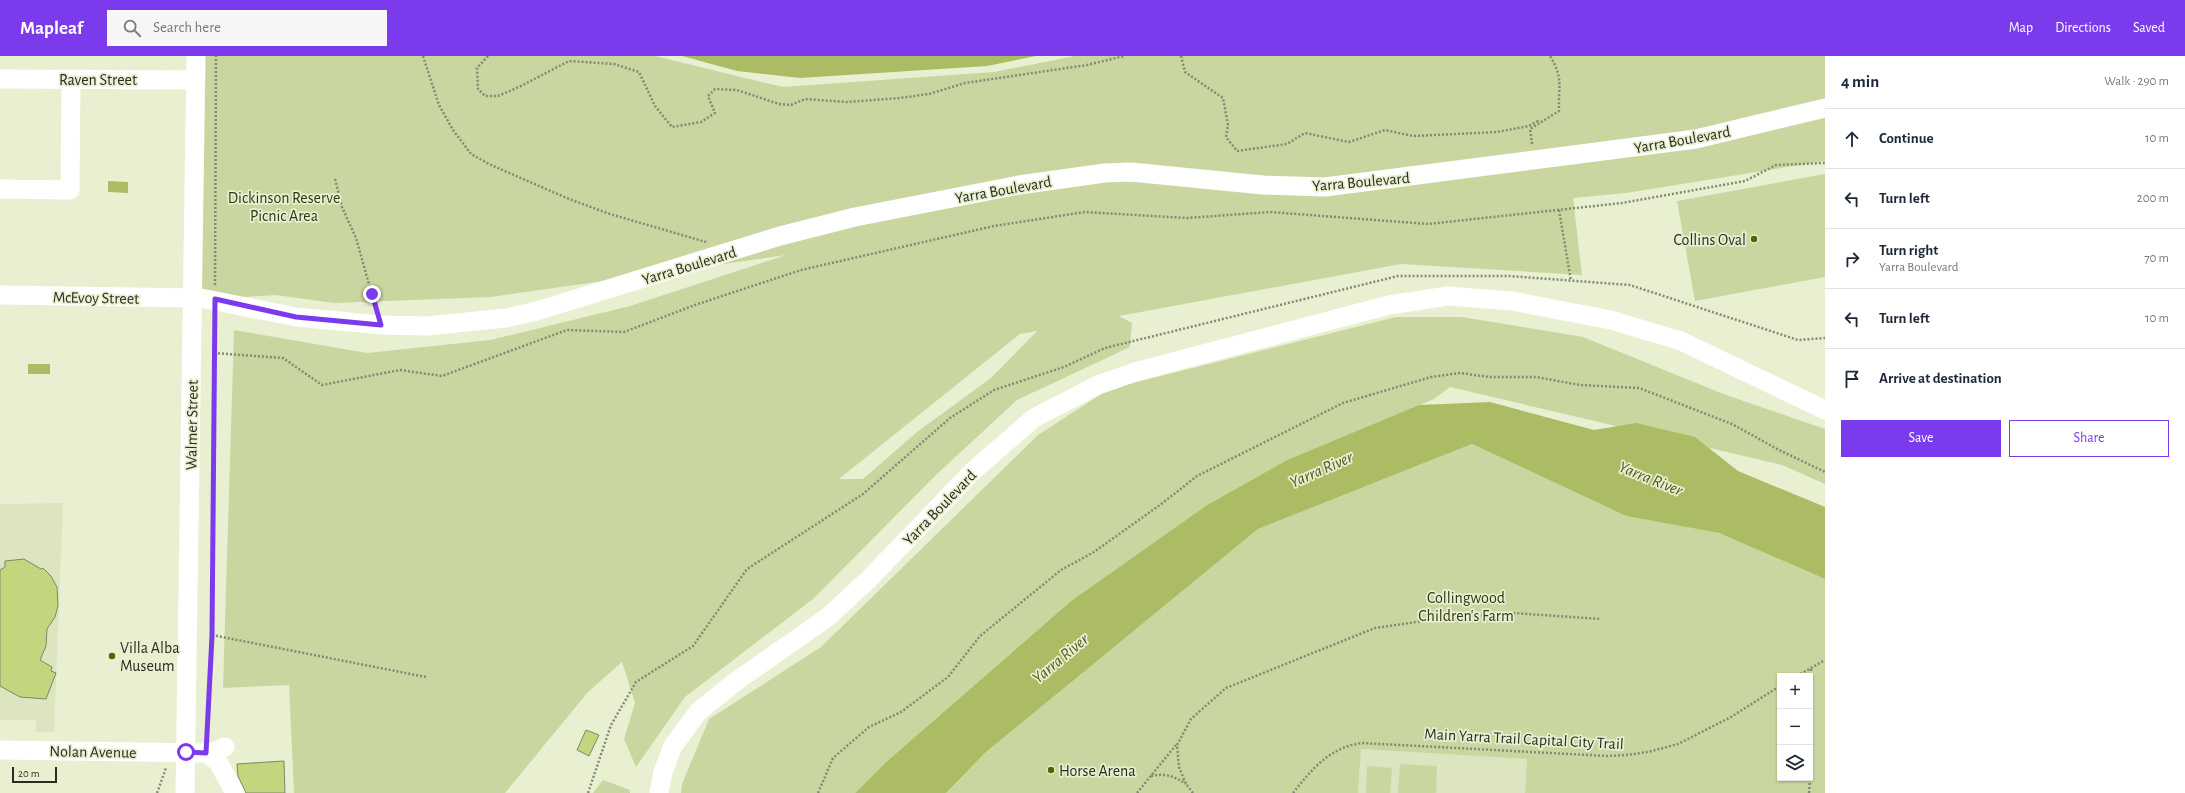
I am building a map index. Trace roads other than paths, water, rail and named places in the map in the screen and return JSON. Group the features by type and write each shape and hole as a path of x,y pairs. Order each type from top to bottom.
{"street":[{"name":"Walmer Street","path":"185,793 177,752 193,298 196,56"},
{"name":"Raven Street","path":"0,79 196,80"},
{"path":"0,189 70,190 71,79"},
{"name":"Yarra Boulevard","path":"193,298 215,299 296,317 381,325 427,326 506,318 536,311 780,236 855,217 1077,176 1131,172 1263,185 1326,187 1696,139 1825,108"},
{"name":"McEvoy Street","path":"0,295 193,298"},
{"name":"Yarra Boulevard","path":"660,793 663,772 673,746 698,712 735,682 828,617 869,579 973,471 1034,418 1098,385 1135,372 1389,306 1448,296 1512,301 1618,322 1681,341 1825,410"},
{"name":"Nolan Avenue","path":"0,750 206,753 214,752 226,747"},
{"path":"206,753 218,762 235,793"}],"water":[{"path":"682,56 1036,56 987,66 800,78 737,71"},
{"path":"108,181 128,182 128,193 108,192"},
{"path":"28,364 50,364 50,374 28,374"},
{"name":"Yarra River","path":"1490,402 1594,430 1636,423 1695,437 1738,471 1825,507 1825,579 1719,533 1626,516 1472,444 1258,529 986,752 946,793 855,793 885,763 1071,601 1207,505 1287,460 1419,405"}],"place":[{"name":"Collins Oval","path":"1754,239"},
{"name":"Villa Alba Museum","path":"112,656"},
{"name":"Horse Arena","path":"1051,770"}],"park label":[{"name":"Dickinson Reserve Picnic Area","path":"284,206"},
{"name":"Collingwood Children's Farm","path":"1466,606"}]}
